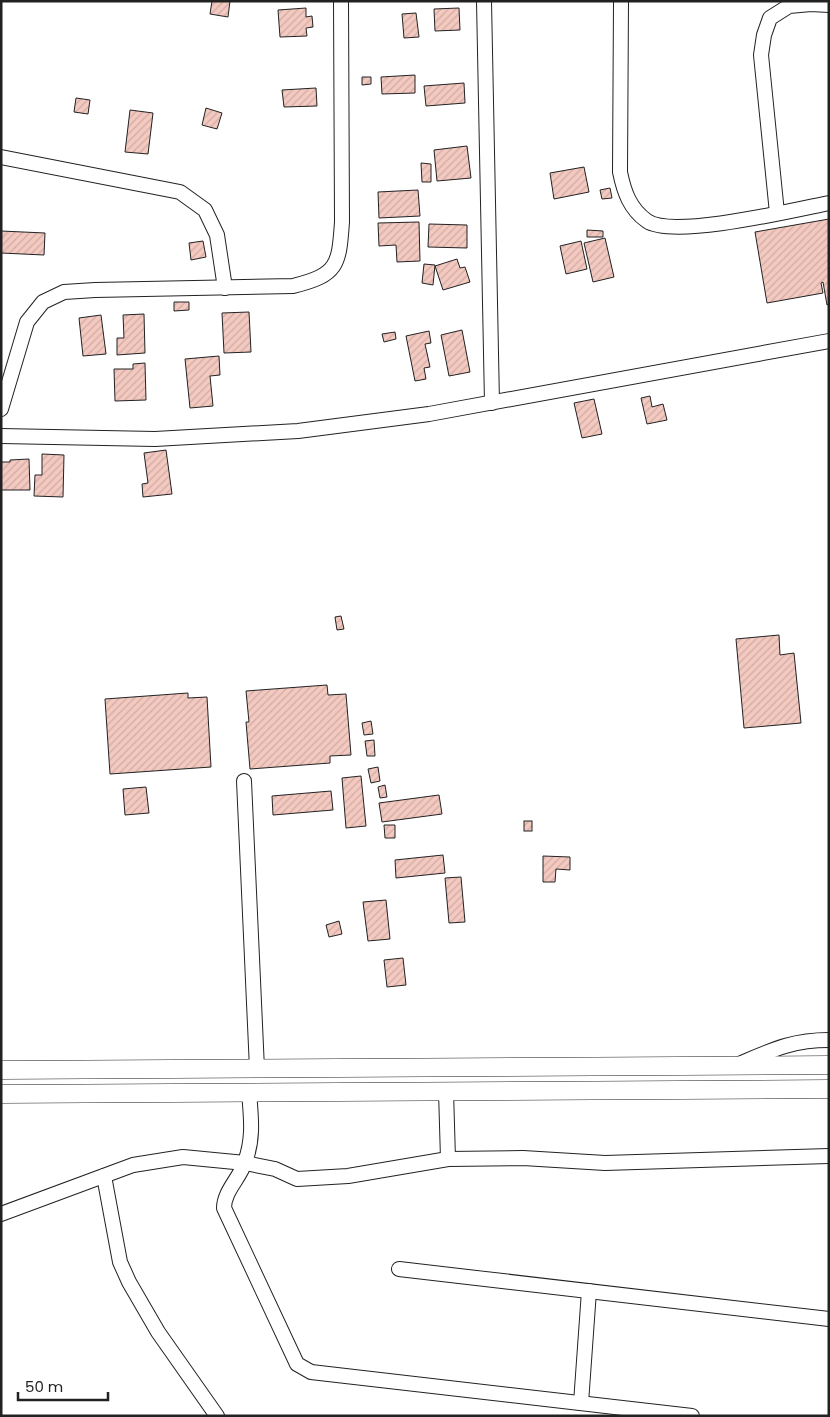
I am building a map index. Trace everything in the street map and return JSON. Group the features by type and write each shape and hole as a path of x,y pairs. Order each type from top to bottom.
{"main road":[{"path":"1,1070 829,1065"},
{"path":"1,1094 829,1088"}],"street":[{"path":"1,409 27,322 43,302 64,292 293,286 316,281 331,270 340,252 342,222 341,1"},
{"path":"484,1 492,403"},
{"path":"621,1 620,172 625,192 634,210 648,222 661,226 682,228 712,225 829,203"},
{"path":"777,213 761,54 764,34 770,18 789,6 829,5"},
{"path":"1,157 180,192 205,210 217,235 225,288"},
{"path":"1,436 155,439 298,431 429,414 829,341"},
{"path":"244,781 257,1069"},
{"path":"734,1066 784,1045 810,1040 829,1040"},
{"path":"446,1091 448,1159"},
{"path":"249,1092 253,1134 245,1163 224,1200 224,1208 297,1364 311,1372 692,1416"},
{"path":"1,1214 133,1165 183,1157 245,1163 275,1169 297,1179 348,1176 448,1159 522,1158 605,1163 829,1156"},
{"path":"104,1176 120,1262 129,1282 158,1332 217,1416"},
{"path":"399,1269 829,1319"},
{"path":"581,1403 590,1291"}],"building":[{"path":"212,1 230,1 228,17 210,14"},
{"path":"306,8 306,17 312,16 313,27 306,28 307,36 280,37 278,10"},
{"path":"459,8 460,30 435,31 434,9"},
{"path":"416,13 419,37 404,38 402,14"},
{"path":"415,75 415,93 382,94 381,77"},
{"path":"362,77 371,77 371,84 362,85"},
{"path":"464,83 465,103 426,106 424,86"},
{"path":"316,88 317,106 284,107 282,90"},
{"path":"76,98 90,100 88,114 74,112"},
{"path":"206,108 222,113 217,129 202,125"},
{"path":"130,110 153,113 148,154 125,152"},
{"path":"467,146 471,178 437,181 434,150"},
{"path":"421,163 431,164 431,182 422,182"},
{"path":"584,167 589,192 554,199 550,173"},
{"path":"610,188 612,198 602,199 600,190"},
{"path":"418,190 420,216 379,218 378,192"},
{"path":"829,219 829,304 827,305 823,282 821,283 823,293 767,303 755,232"},
{"path":"419,222 420,261 397,262 396,245 379,246 378,223"},
{"path":"429,224 467,225 467,248 428,247"},
{"path":"587,230 603,231 603,237 587,237"},
{"path":"1,231 45,233 44,255 1,253"},
{"path":"605,238 614,277 593,282 584,243"},
{"path":"203,241 206,257 191,260 189,243"},
{"path":"581,241 587,269 566,274 560,246"},
{"path":"457,259 460,268 465,267 470,282 443,290 435,266"},
{"path":"424,264 435,265 433,285 422,283"},
{"path":"174,302 189,302 189,310 174,311"},
{"path":"249,312 251,352 224,353 222,313"},
{"path":"144,314 145,353 117,355 117,338 124,338 123,315"},
{"path":"101,315 106,354 83,356 79,318"},
{"path":"462,330 470,372 449,376 441,335"},
{"path":"429,331 431,343 425,344 430,367 424,368 426,379 415,381 406,336"},
{"path":"395,332 396,339 384,342 382,334"},
{"path":"219,356 220,375 210,376 213,406 190,408 185,359"},
{"path":"145,363 146,400 115,401 114,369 133,369 133,364"},
{"path":"650,396 652,407 663,404 667,420 647,424 641,398"},
{"path":"594,399 602,434 582,438 574,403"},
{"path":"166,450 172,494 143,497 142,484 148,483 144,453"},
{"path":"42,454 64,455 63,497 34,496 35,475 42,475"},
{"path":"29,459 30,490 1,490 1,462"},
{"path":"341,616 344,629 337,630 335,617"},
{"path":"779,635 780,655 794,653 801,723 744,728 736,639"},
{"path":"327,685 328,695 346,694 351,755 330,756 330,763 250,769 246,722 249,722 246,691"},
{"path":"188,693 188,698 207,697 211,767 110,774 105,699"},
{"path":"371,721 373,734 364,735 362,723"},
{"path":"374,740 375,756 367,756 365,741"},
{"path":"378,767 380,781 371,783 368,769"},
{"path":"361,776 366,826 346,828 342,778"},
{"path":"385,785 387,797 380,798 378,787"},
{"path":"146,787 149,813 125,815 123,789"},
{"path":"331,791 333,810 273,815 272,796"},
{"path":"439,795 442,814 382,822 379,803"},
{"path":"524,821 532,821 532,831 524,831"},
{"path":"384,825 395,825 395,838 385,838"},
{"path":"443,855 445,873 396,878 395,860"},
{"path":"543,856 570,857 570,870 556,869 555,882 543,882"},
{"path":"461,877 465,922 449,923 445,878"},
{"path":"386,900 390,939 368,941 363,902"},
{"path":"339,921 342,934 329,937 326,925"},
{"path":"403,958 406,985 387,987 384,960"}]}
